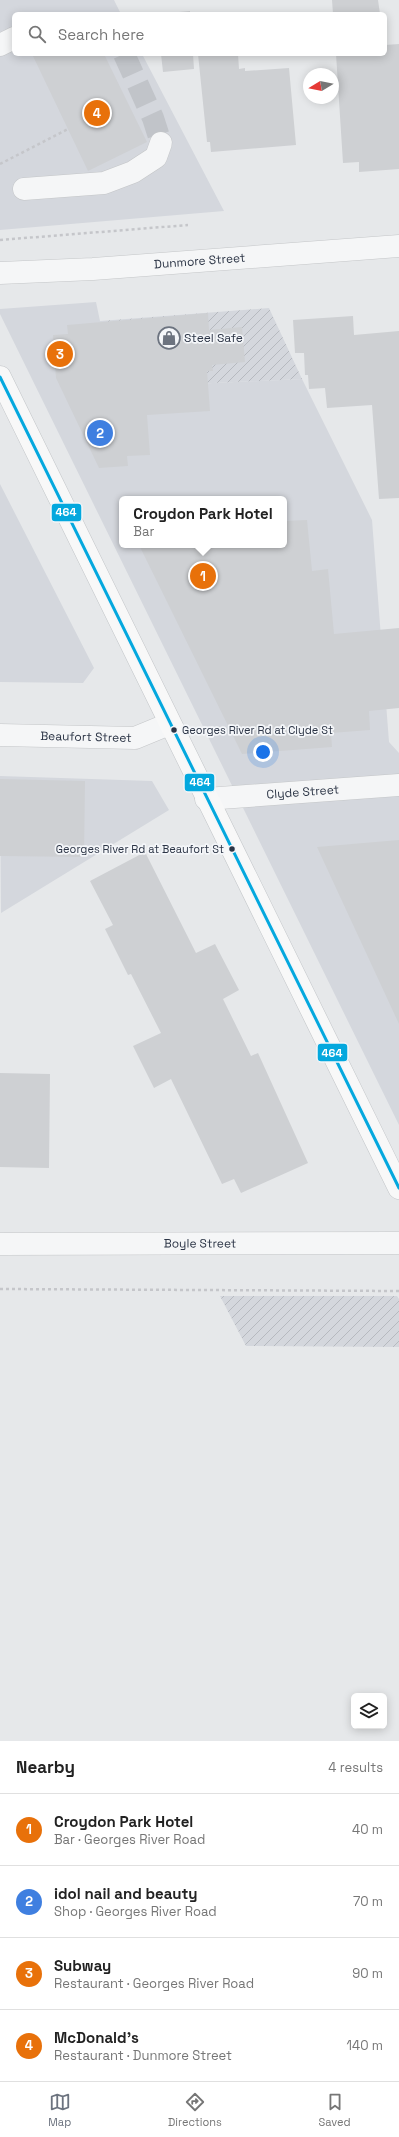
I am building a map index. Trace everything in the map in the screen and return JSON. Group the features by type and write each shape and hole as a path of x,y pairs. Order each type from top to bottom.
{"main road":[{"path":"0,377 206,799 399,1188"}],"street":[{"path":"0,45 12,39"},
{"path":"24,189 104,182 133,172 156,157 161,143"},
{"name":"Dunmore Street","path":"0,273 93,269 399,246"},
{"name":"Beaufort Street","path":"0,735 135,738 170,724"},
{"name":"Clyde Street","path":"206,799 399,785"},
{"name":"Boyle Street","path":"0,1244 399,1243"}],"path":[{"path":"0,164 68,129"},
{"path":"0,240 188,225"},
{"path":"0,1289 399,1291"}],"shaded area":[{"path":"0,0 114,0 120,12 12,12 12,56 143,56 224,211 0,230"},
{"path":"96,302 100,321 107,388 302,379 372,520 389,742 399,753 399,1125 0,314 0,309"},
{"path":"269,308 302,379 106,388 100,321"},
{"path":"0,484 94,668 83,683 0,682"},
{"path":"0,776 152,781 169,810 1,913"},
{"path":"220,1296 397,1296 399,1299 399,1347 246,1346"}],"building":[{"path":"332,0 378,0 380,12 333,12"},
{"path":"399,44 399,169 359,172 359,162 343,163 339,101 339,68 337,68 336,56 387,56 387,45"},
{"path":"33,56 105,56 147,142 88,171"},
{"path":"161,56 193,56 194,69 163,72"},
{"path":"198,56 238,56 239,69 245,68 245,71 289,68 296,145 211,152 210,142 207,142"},
{"path":"208,313 209,330 242,327 245,362 212,365 213,371 207,371 210,411 147,415 150,455 127,456 128,466 99,468 56,378 53,335 68,334 67,325"},
{"path":"353,316 354,335 399,331 399,498 379,499 372,405 327,408 325,388 309,389 308,375 305,375 304,353 295,353 293,320"},
{"path":"307,520 312,571 328,569 334,634 399,628 399,708 369,711 370,730 331,733 332,747 242,754 140,548 287,548 287,521"},
{"path":"0,779 85,781 84,857 0,856"},
{"path":"399,840 399,1024 317,847"},
{"path":"145,852 196,953 215,944 239,990 223,999 251,1056 258,1053 308,1163 241,1193 234,1179 222,1184 171,1079 154,1088 133,1046 161,1033 131,974 128,975 105,929 113,925 90,881"},
{"path":"0,1073 50,1074 49,1168 0,1167"}],"tunnel":[{"path":"125,56 153,118 161,143"}],"transit line":[{"name":"464","path":"0,377 399,1188"}],"place":[{"name":"McDonald's","path":"97,113"},
{"name":"Steel Safe","path":"169,338"},
{"name":"Subway","path":"60,354"},
{"name":"idol nail and beauty","path":"100,433"},
{"name":"Croydon Park Hotel","path":"203,576"},
{"name":"Georges River Rd at Clyde St","path":"174,730"},
{"name":"Georges River Rd at Beaufort St","path":"232,849"}]}
